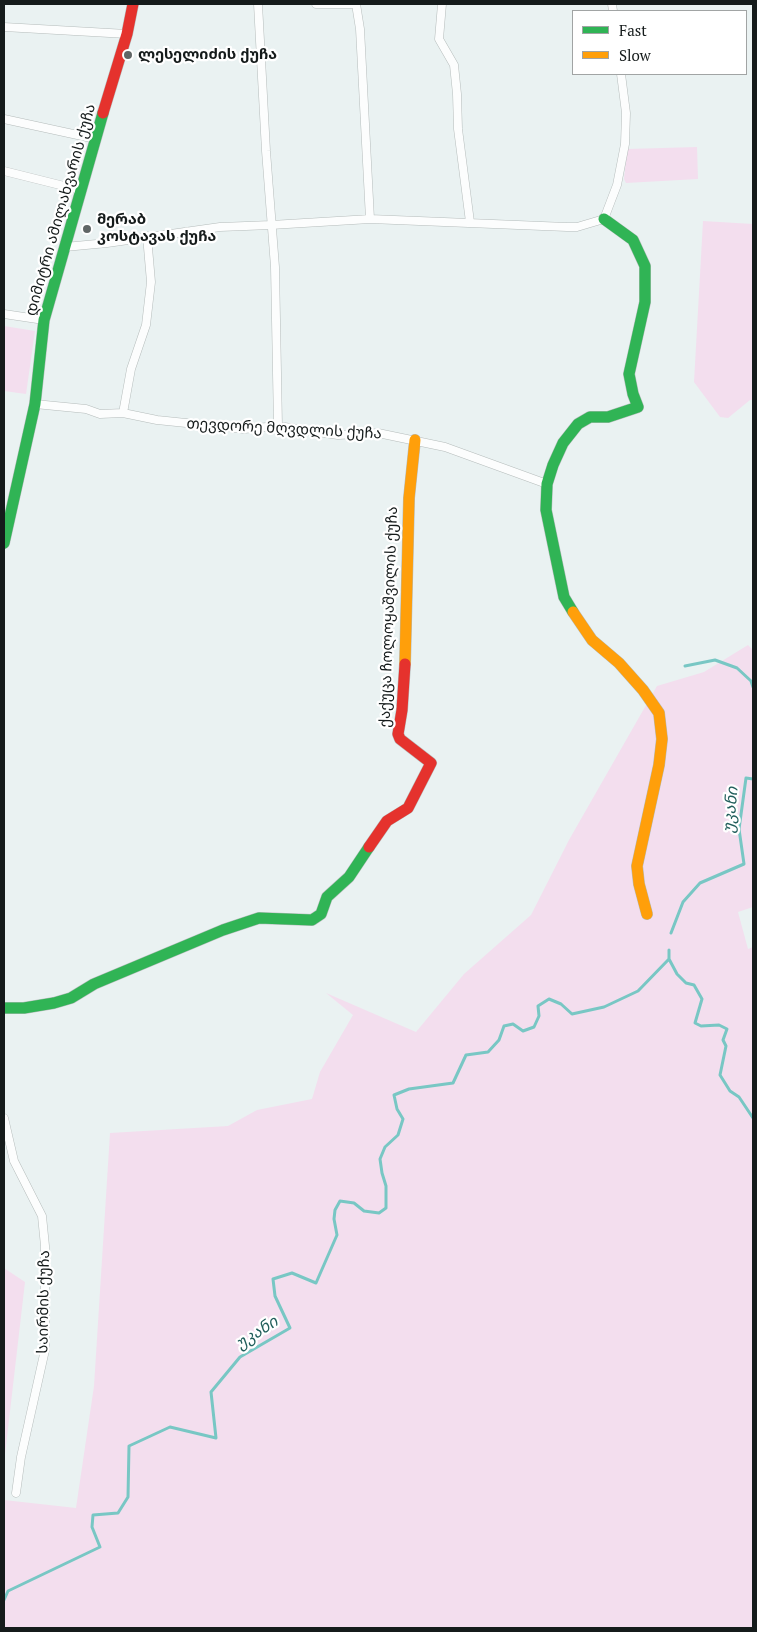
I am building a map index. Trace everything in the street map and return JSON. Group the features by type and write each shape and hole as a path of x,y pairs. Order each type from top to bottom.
{"street":[{"name":"დიმიტრი ამილახვარის ქუჩა","path":"4,543 35,404 44,320 80,190 127,34 133,4"},
{"path":"258,4 275,267 278,426"},
{"path":"316,4 356,4 360,29 370,219"},
{"path":"442,4 439,39 454,65 458,129 470,222"},
{"path":"4,27 127,34"},
{"path":"604,219 618,184 625,144 626,113 621,75"},
{"path":"4,119 96,138"},
{"path":"4,171 80,190"},
{"path":"65,247 107,243 220,226 271,226 370,219 567,227 604,219"},
{"path":"604,219 633,240 645,266 646,302 629,374 638,408 608,417 590,417 578,424 563,443 552,464 547,484 546,510 564,597 577,620 592,640 619,663 644,690 659,714 662,739 660,765 638,866 647,914"},
{"path":"123,413 131,369 146,325 152,282 147,236"},
{"path":"4,314 44,320"},
{"name":"თევდორე მღვდლის ქუჩა","path":"35,404 86,409 100,414 123,413 157,420 244,429 278,426 338,435 378,433 452,449 498,468 547,484"},
{"name":"ქაქუცა ჩოლოყაშვილის ქუჩა","path":"4,1008 24,1008 71,998 94,984 222,930 260,918 312,920 321,914 327,897 349,877 387,821 408,808 431,763 400,739 398,734 402,710 405,656 409,498 415,440"},
{"name":"საირმის ქუჩა","path":"4,1118 14,1161 42,1216 45,1246 45,1350 21,1457 16,1493"}],"shaded area":[{"path":"697,147 698,179 626,183 624,179 627,149"},
{"path":"703,221 753,224 753,400 750,400 728,418 720,417 694,382"},
{"path":"4,326 35,331 26,394 4,391"},
{"path":"748,645 753,650 753,907 738,912 748,949 753,947 753,1628 4,1628 4,1500 76,1508 94,1386 110,1133 228,1126 257,1110 312,1099 320,1072 353,1015 326,993 416,1032 464,974 531,915 569,840 657,686 704,672"},
{"path":"4,1268 25,1282 4,1463"}],"waterway":[{"path":"685,666 715,660 737,668 751,681 753,687"},
{"name":"უკანი","path":"671,933 683,902 700,883 744,864 739,829 746,778 753,779"},
{"name":"უკანი","path":"4,1600 8,1591 100,1547 92,1527 93,1515 118,1513 128,1497 129,1446 170,1427 216,1438 211,1392 240,1357 290,1328 275,1296 273,1279 292,1273 316,1283 337,1235 334,1219 335,1210 340,1201 354,1203 364,1211 379,1213 386,1208 386,1186 380,1159 385,1147 398,1135 403,1119 397,1109 394,1095 409,1089 453,1083 466,1055 488,1052 499,1040 504,1026 513,1024 523,1031 534,1027 539,1016 538,1006 549,999 561,1004 572,1014 604,1007 638,991 669,959 669,950"},
{"path":"669,959 677,974 686,983 694,985 702,999 695,1023 701,1026 719,1025 727,1029 723,1040 726,1046 720,1075 730,1091 739,1097 753,1118"}],"traffic: fast":[{"path":"4,543 35,404 44,320 103,113"},
{"path":"573,612 564,597 546,510 547,484 553,465 563,443 578,424 590,417 608,417 638,407 629,374 645,302 645,266 633,240 604,219"},
{"path":"4,1008 24,1008 71,998 94,984 223,930 259,918 312,920 321,914 327,897 349,877 369,847"}],"traffic: slow":[{"path":"405,664 409,498 415,440"},
{"path":"573,612 592,640 619,663 643,690 659,713 662,739 659,765 637,866 639,884 647,914"}],"traffic: jam":[{"path":"103,113 127,34 133,4"},
{"path":"369,847 387,821 408,808 431,763 400,739 398,734 402,710 405,664"}],"place":[{"name":"ლესელიძის ქუჩა","path":"128,55"},
{"name":"მერაბ კოსტავას ქუჩა","path":"87,229"}]}
